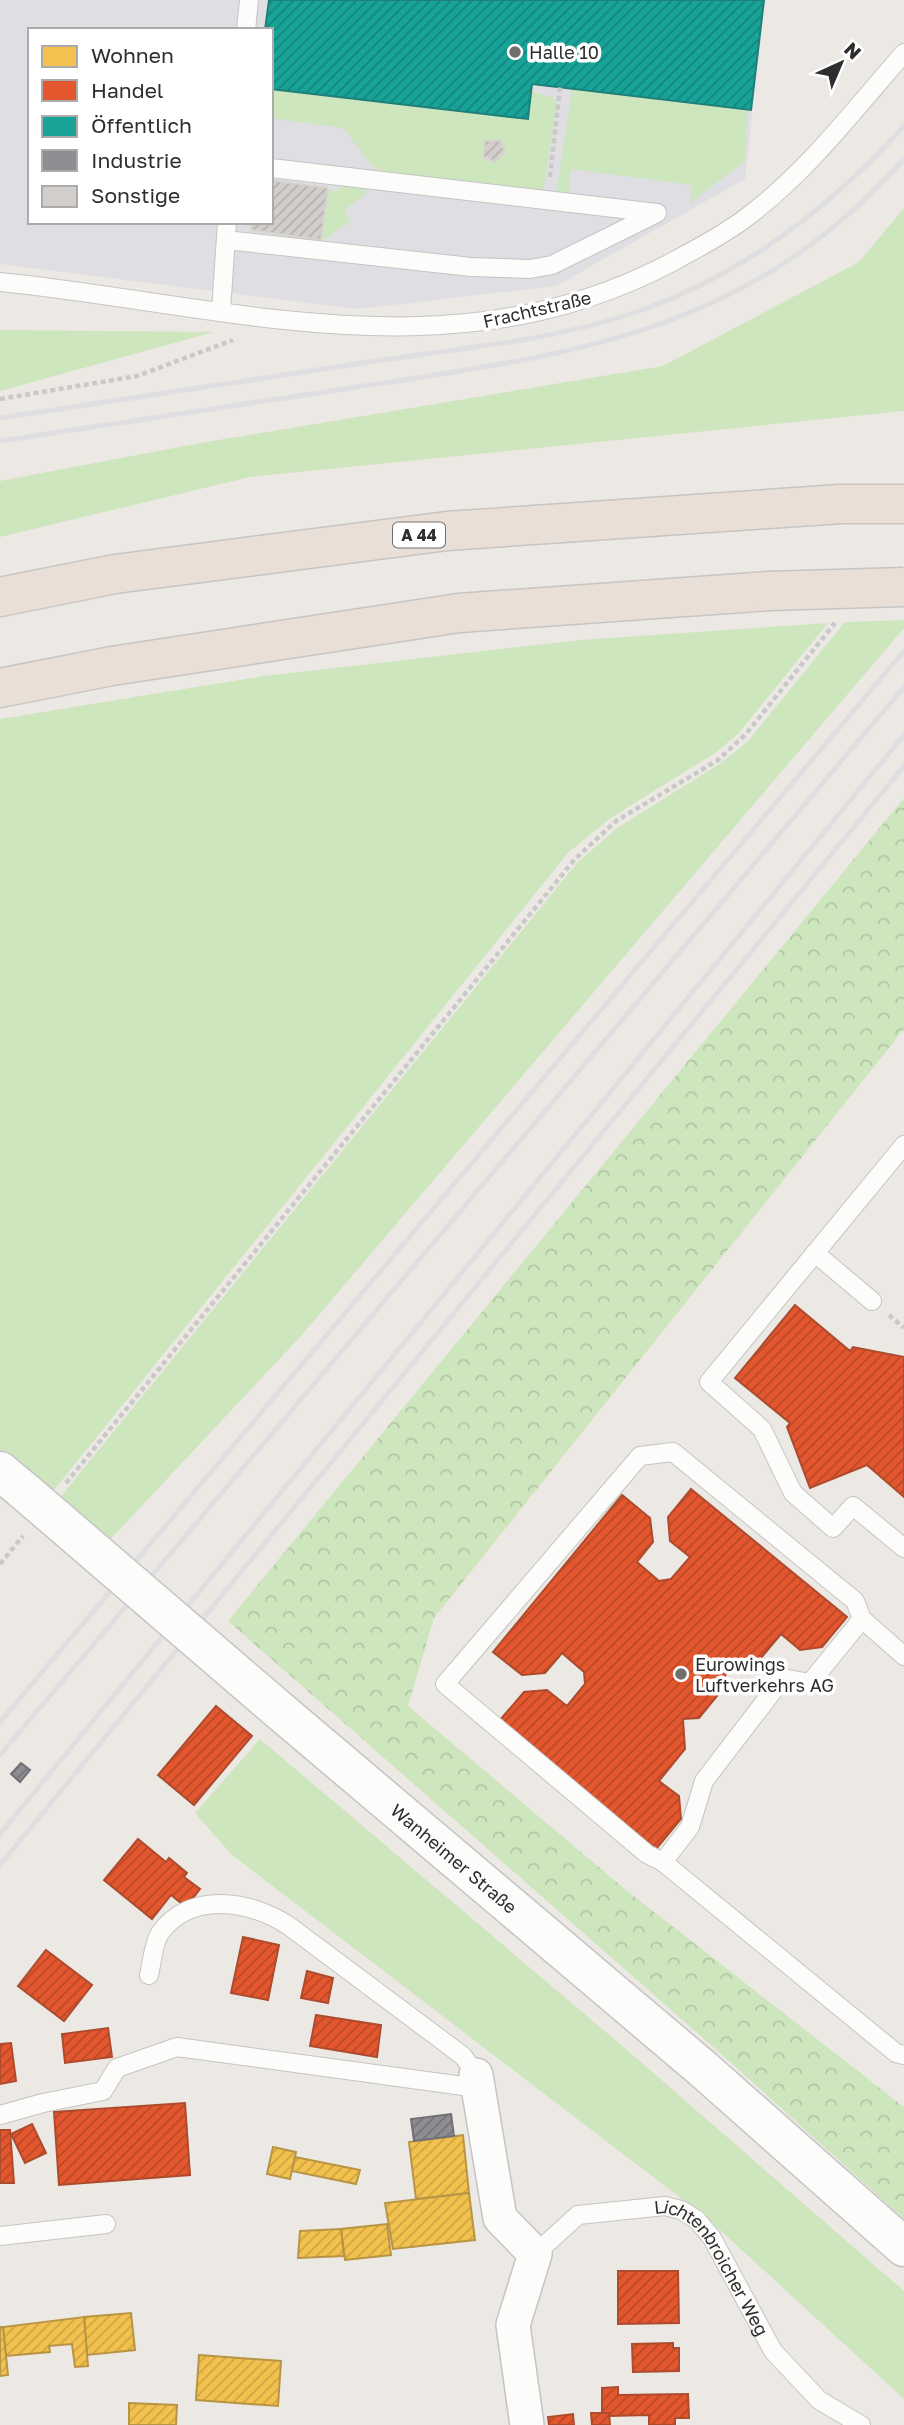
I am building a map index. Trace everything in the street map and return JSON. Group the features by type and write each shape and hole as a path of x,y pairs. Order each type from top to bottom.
{"highway":[{"name":"A 44","path":"0,597 115,574 447,531 841,504 904,504"},
{"path":"0,688 111,666 459,613 769,591 904,587"}],"street":[{"name":"Wanheimer Straße","path":"27,1485 280,1711 704,2069 904,2248"},
{"path":"477,2082 500,2218 535,2254 513,2325 527,2425"}],"lane":[{"path":"246,28 249,0"},
{"name":"Frachtstraße","path":"0,282 228,313 383,328 488,323 571,305 635,282 747,218 808,162 904,53"},
{"path":"228,313 227,231 471,267 530,269 552,265 657,213 273,168"},
{"path":"904,1145 709,1382 762,1429 793,1493 813,1511 834,1528 853,1506 904,1548"},
{"path":"815,1253 872,1301"},
{"path":"904,1656 862,1619 855,1601 673,1452 640,1457 445,1684 647,1854 663,1862 896,2053 904,2055"},
{"path":"663,1862 690,1827 704,1781 783,1678 810,1683 862,1619"},
{"path":"149,1976 159,1935 172,1921 218,1902 257,1909 289,1926 463,2056 477,2082"},
{"path":"0,2115 103,2091 117,2068 177,2047 477,2082"},
{"name":"Lichtenbroicher Weg","path":"535,2254 578,2215 665,2206 681,2210 697,2220 719,2249 773,2351 819,2400 861,2425"},
{"path":"0,2236 106,2224"}],"path":[{"path":"548,201 560,87"},
{"path":"0,399 137,376 233,341 228,313"},
{"path":"27,1485 575,859 616,821 718,760 747,734 843,614"},
{"path":"0,1564 25,1533"}],"shaded area":[{"path":"0,0 765,0 745,179 556,286 358,309 0,264"}],"green space":[{"path":"572,88 748,109 745,161 690,203 692,185 571,169 568,197 556,196"},
{"path":"273,89 528,119 531,91 552,97 557,103 543,194 390,175 372,166 343,128 273,118"},
{"path":"340,186 365,189 366,194 344,210 351,220 321,242 328,190 338,191"},
{"path":"904,208 904,411 250,477 0,537 0,481 195,444 663,366 859,262"},
{"path":"0,330 214,332 0,391"},
{"path":"904,620 904,628 300,1337 107,1543 57,1501 577,863 617,828 721,763 748,741 845,622"},
{"path":"828,623 739,733 715,753 609,819 568,853 50,1495 0,1453 0,719 264,676 580,640"},
{"path":"904,798 904,1029 434,1618 408,1706 626,1890 904,2107 904,2219 719,2052 228,1621"},
{"path":"260,1739 627,2050 904,2291 904,2399 708,2219 232,1855 195,1813"}],"building: Wohnen":[{"path":"463,2135 469,2193 416,2199 409,2142"},
{"path":"273,2147 296,2152 290,2179 267,2174"},
{"path":"295,2157 360,2170 356,2184 292,2171"},
{"path":"469,2193 475,2240 393,2249 385,2203"},
{"path":"387,2224 391,2255 345,2260 341,2229"},
{"path":"341,2229 344,2256 298,2258 300,2231"},
{"path":"131,2313 135,2350 87,2355 84,2317"},
{"path":"84,2317 88,2366 75,2367 72,2344 49,2346 50,2352 6,2356 3,2327"},
{"path":"0,2327 3,2327 8,2375 0,2376"},
{"path":"199,2355 281,2361 278,2406 196,2400"},
{"path":"129,2403 177,2405 176,2425 129,2425"}],"building: Handel":[{"path":"795,1305 850,1351 853,1347 904,1357 904,1497 867,1465 810,1488 787,1427 790,1423 735,1378"},
{"path":"691,1489 847,1617 822,1647 800,1650 781,1634 755,1665 725,1668 726,1685 699,1718 683,1719 685,1749 659,1781 679,1796 681,1819 656,1849 500,1720 524,1692 547,1690 567,1706 585,1684 584,1672 562,1653 545,1673 522,1675 493,1652 622,1495 650,1518 653,1542 637,1562 659,1581 671,1579 690,1557 670,1541 668,1517"},
{"path":"216,1706 252,1736 194,1805 158,1775"},
{"path":"138,1839 166,1862 169,1858 187,1873 184,1877 200,1889 186,1907 171,1895 152,1919 104,1880"},
{"path":"243,1937 279,1945 268,2000 231,1993"},
{"path":"46,1950 92,1985 64,2021 18,1986"},
{"path":"307,1971 333,1978 328,2003 301,1998"},
{"path":"316,2015 381,2025 377,2057 310,2046"},
{"path":"108,2028 112,2057 65,2063 62,2034"},
{"path":"11,2043 16,2081 0,2084 0,2044"},
{"path":"185,2103 190,2175 59,2185 54,2112"},
{"path":"32,2124 46,2153 25,2163 11,2134"},
{"path":"0,2130 10,2130 14,2183 0,2183"},
{"path":"618,2271 678,2271 679,2323 618,2324"},
{"path":"673,2343 673,2348 679,2348 679,2371 633,2372 632,2344"},
{"path":"618,2387 618,2395 688,2394 689,2418 675,2418 675,2425 649,2425 649,2415 609,2416 609,2413 602,2413 602,2388"},
{"path":"591,2413 609,2413 610,2425 592,2425"},
{"path":"573,2414 574,2425 549,2425 548,2417"}],"building: Öffentlich":[{"name":"Halle 10","path":"269,0 764,0 751,110 532,84 528,119 273,89 273,28 265,28"}],"building: Industrie":[{"path":"21,1763 30,1770 20,1782 11,1774"},
{"path":"451,2114 454,2136 414,2141 411,2119"}],"building: Sonstige":[{"path":"500,140 505,151 496,162 483,157 485,141"},
{"path":"273,180 328,188 321,240 251,230 252,224 273,224"}],"railway":[{"path":"0,418 501,343 608,321 680,295 751,257 785,234 847,184 904,126"},
{"path":"0,441 508,363 581,347 651,327 718,300 782,265 844,218 904,159"},
{"path":"0,1722 904,651"},
{"path":"0,1755 904,687"},
{"path":"0,1834 904,735"},
{"path":"0,1865 904,766"}],"place":[{"name":"Halle 10","path":"515,52"},
{"name":"Eurowings Luftverkehrs AG","path":"681,1674"}]}
